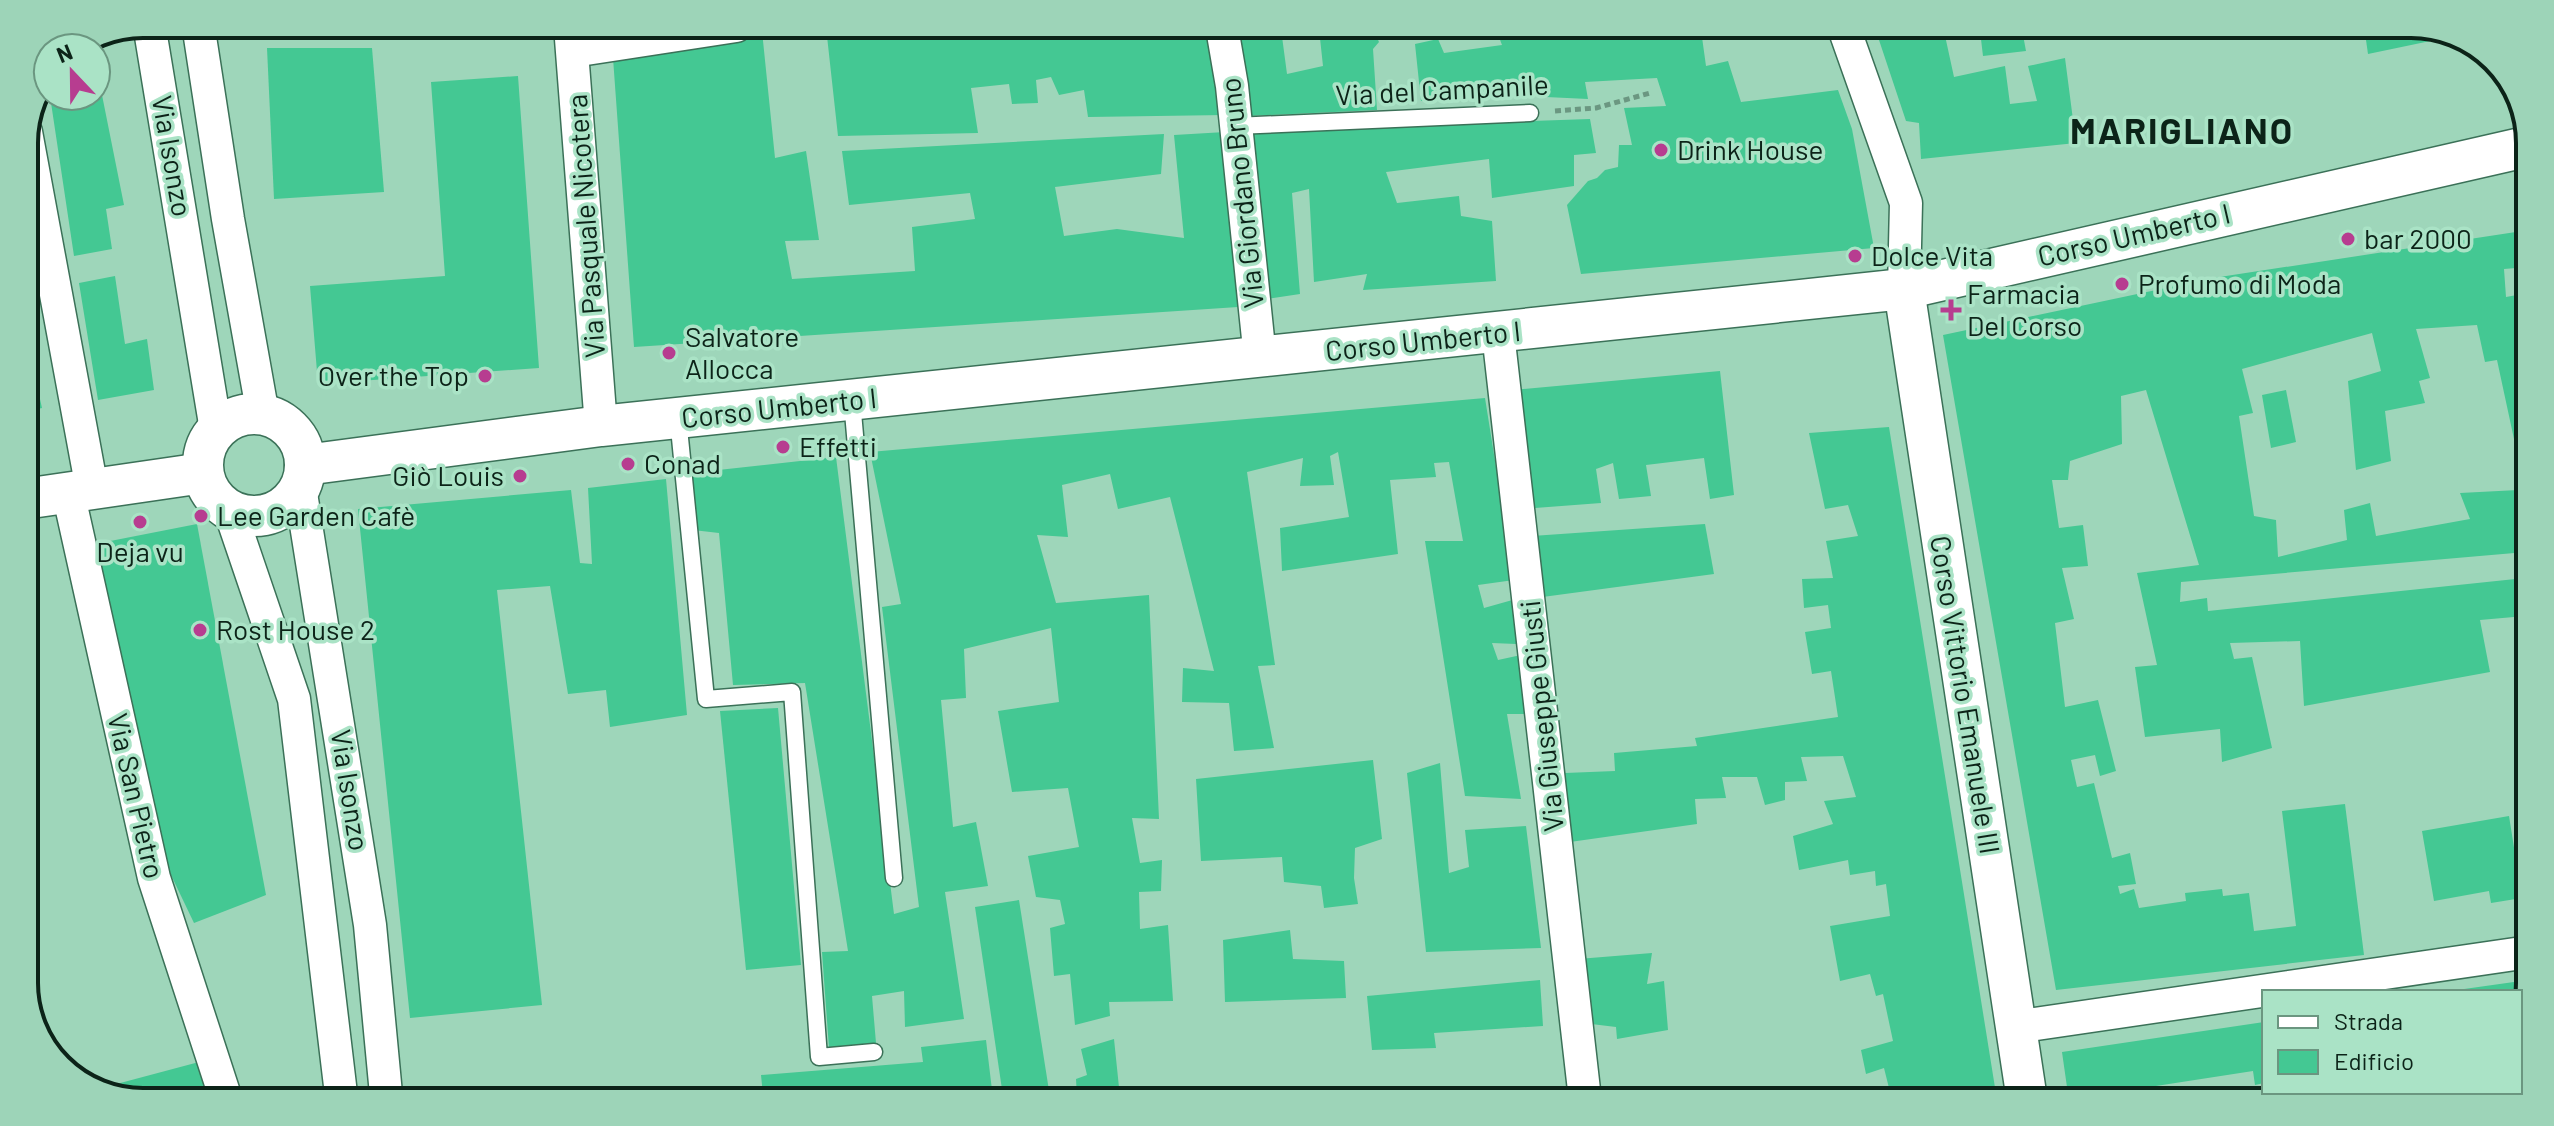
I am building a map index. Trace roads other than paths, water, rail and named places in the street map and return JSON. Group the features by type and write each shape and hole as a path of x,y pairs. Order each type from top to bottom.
{"street":[{"name":"Via Isonzo","path":"151,38 216,430"},
{"name":"Via Isonzo","path":"200,38 263,415"},
{"name":"Via Pasquale Nicotera","path":"572,38 601,426"},
{"name":"Via Giordano Bruno","path":"1223,38 1260,358"},
{"path":"1847,38 1906,203 1904,289"},
{"name":"Corso Umberto I","path":"302,476 601,426 1904,289 2516,149"},
{"name":"Via San Pietro","path":"38,212 80,491 154,878 222,1088"},
{"name":"Corso Vittorio Emanuele III","path":"1904,289 2025,1088"},
{"name":"Via Giuseppe Giusti","path":"1498,333 1584,1088"},
{"path":"246,415 263,415 288,428 303,451 302,476 278,510 262,516 230,511 207,488 203,458 216,430 230,420 246,415"},
{"path":"38,497 203,473"},
{"name":"Via Isonzo","path":"302,476 370,925 385,1088"},
{"name":"Via Isonzo","path":"230,511 294,699 340,1088"},
{"path":"2333,990 2402,982 2516,954"},
{"path":"2015,1027 2262,998"}],"lane":[{"name":"Via del Campanile","path":"1235,126 1530,113"},
{"path":"852,401 894,878"},
{"path":"678,418 706,699 792,692 819,1057 874,1052"}],"place":[{"name":"Drink House","path":"1661,150"},
{"name":"bar 2000","path":"2348,239"},
{"name":"Dolce Vita","path":"1855,256"},
{"name":"Profumo di Moda","path":"2122,284"},
{"name":"Farmacia Del Corso","path":"1951,310"},
{"name":"Salvatore Allocca","path":"669,353"},
{"name":"Over the Top","path":"485,376"},
{"name":"Effetti","path":"783,447"},
{"name":"Conad","path":"628,464"},
{"name":"Giò Louis","path":"520,476"},
{"name":"Lee Garden Cafè","path":"201,516"},
{"name":"Deja vu","path":"140,522"},
{"name":"Rost House 2","path":"200,630"}],"district":[{"name":"MARIGLIANO","path":"2182,131"}]}
